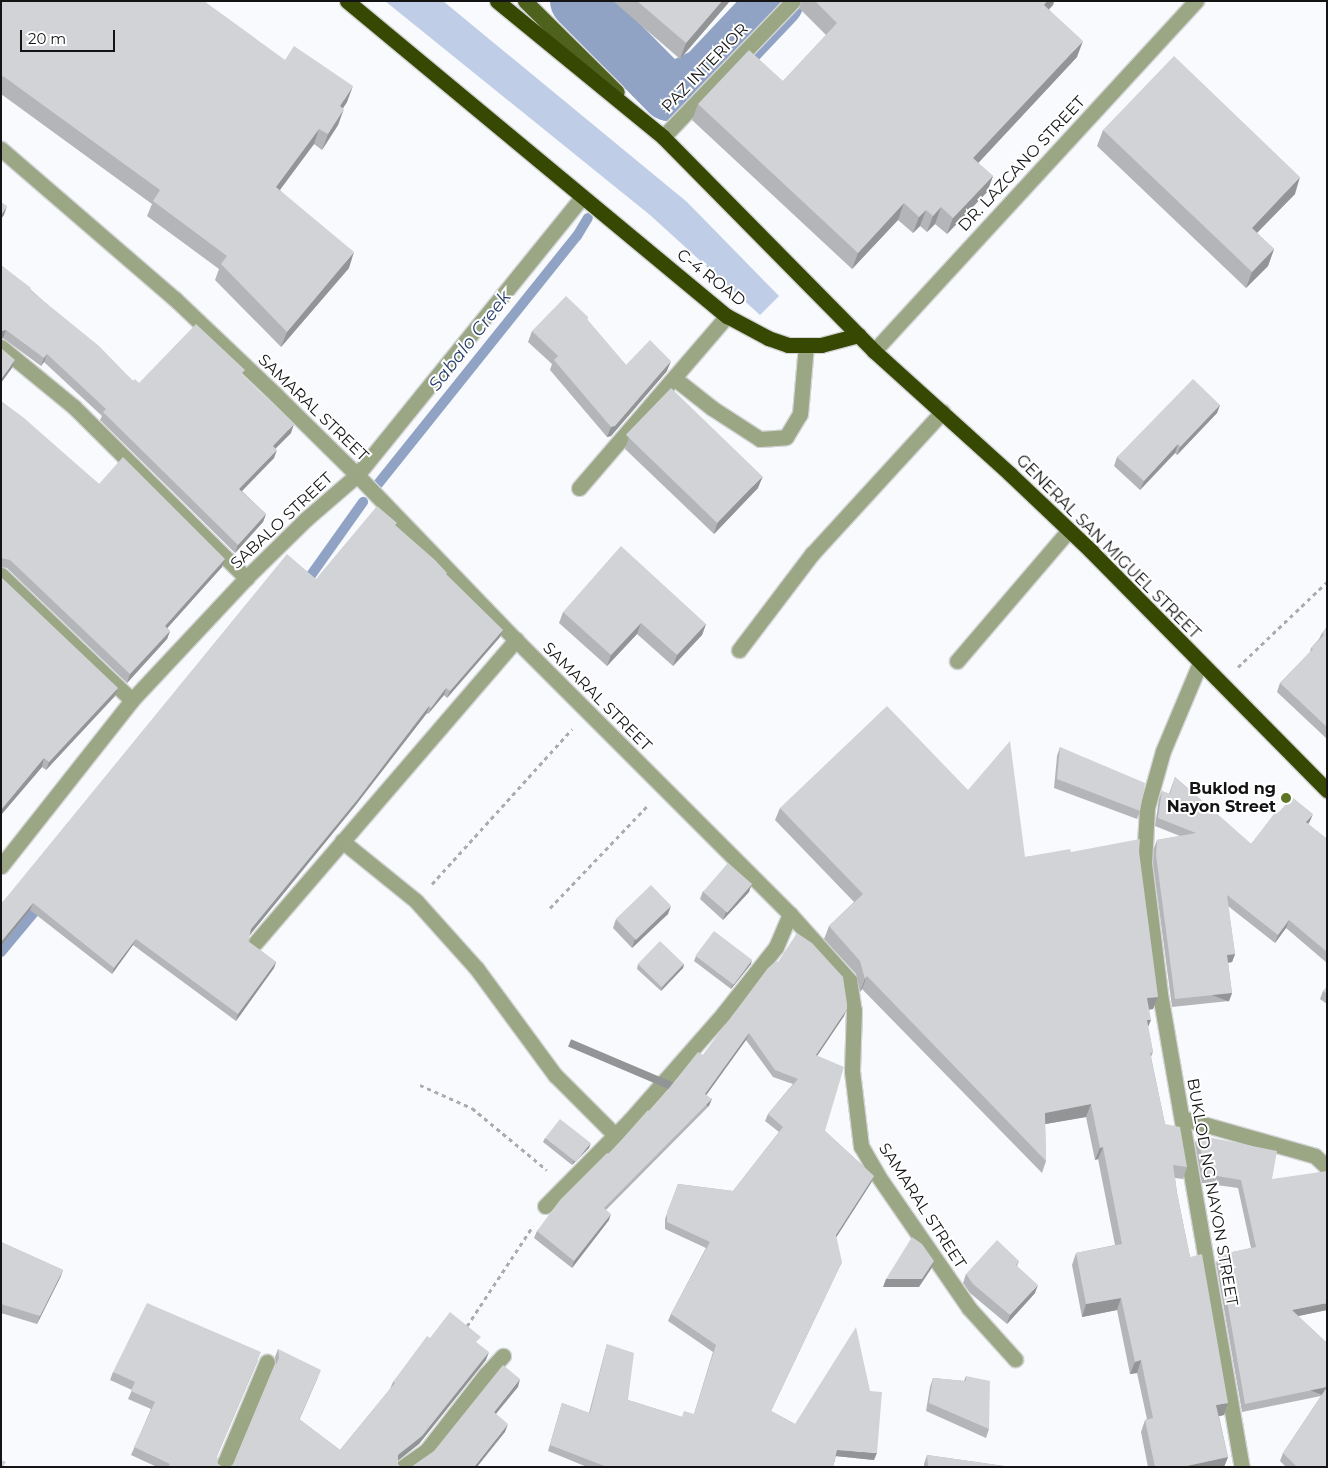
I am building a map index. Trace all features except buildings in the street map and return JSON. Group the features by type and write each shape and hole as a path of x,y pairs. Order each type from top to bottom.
{"highway":[{"name":"C-4 ROAD","path":"347,1 727,316 768,338 788,345 820,345 859,336"},
{"path":"497,1 663,137 859,336"},
{"name":"GENERAL SAN MIGUEL STREET","path":"859,336 1069,530 1327,790"}],"main road":[{"path":"525,1 663,137"}],"street":[{"name":"PAZ INTERIOR","path":"663,137 793,1"},
{"name":"DR. LAZCANO STREET","path":"874,351 1196,1"},
{"name":"SAMARAL STREET","path":"4,156 175,299 357,475 516,640 790,914 850,980 854,1010 852,1071 861,1146 878,1176 968,1308 1015,1358"},
{"name":"SABALO STREET","path":"1,866 132,700 246,578 306,519 357,475 582,197"},
{"path":"579,488 727,316"},
{"path":"674,378 712,408 760,439 786,437 800,414 806,345"},
{"path":"1,348 74,407 246,578"},
{"path":"738,650 812,554 942,412"},
{"path":"957,661 1069,530"},
{"path":"1,575 132,700"},
{"path":"256,942 516,640"},
{"name":"BUKLOD NG NAYON STREET","path":"1200,663 1163,751 1147,808 1144,863 1160,994 1242,1467"},
{"path":"342,842 416,901 477,969 555,1075 615,1135"},
{"path":"546,1206 565,1184 615,1135 723,1014 776,947 790,914"},
{"path":"1182,1118 1315,1156 1327,1167"},
{"path":"403,1467 426,1451 486,1374 503,1356"},
{"path":"223,1467 267,1362"}],"path":[{"path":"1222,684 1327,582"},
{"path":"416,901 587,711"},
{"path":"550,908 664,788"},
{"path":"420,1085 472,1108 565,1184"},
{"path":"467,1326 546,1206"}],"shaded area":[{"path":"385,1 443,1 687,202 779,296 760,315 650,215"}],"waterway":[{"path":"578,1 669,93 706,75 776,1"},
{"name":"Sabalo Creek","path":"658,110 669,93"},
{"name":"Sabalo Creek","path":"378,484 577,236 588,218"},
{"name":"Sabalo Creek","path":"304,585 363,502"},
{"name":"Sabalo Creek","path":"1,952 42,903"}],"place":[{"name":"Buklod ng Nayon Street","path":"1286,798"}]}
